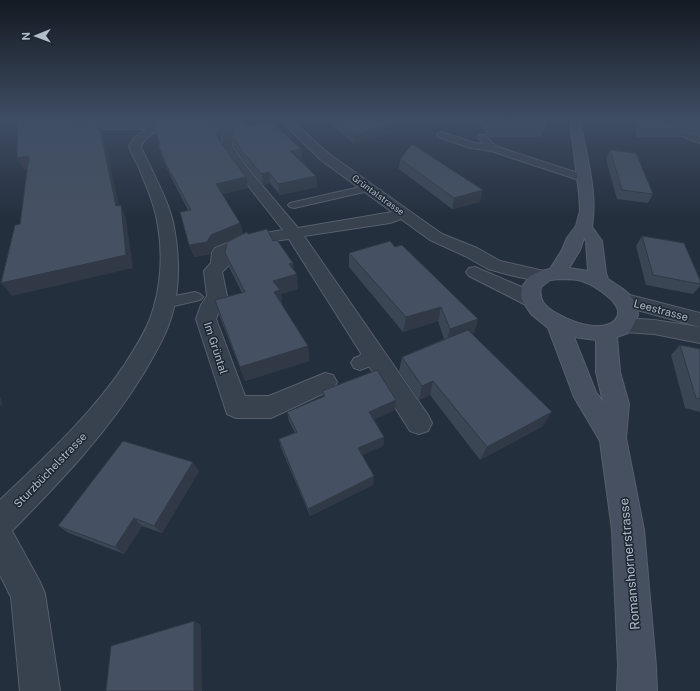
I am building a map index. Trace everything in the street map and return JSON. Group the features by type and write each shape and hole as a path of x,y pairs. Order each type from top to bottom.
{"main road":[{"path":"550,274 572,250 575,238 584,226 586,211 580,152"},
{"path":"584,226 594,241 597,273 600,282"},
{"path":"615,329 581,331 556,322 540,311 531,299 529,292 531,285 535,280 550,274 571,273 600,282 622,299"},
{"name":"Romanshornerstrasse","path":"622,299 628,313 627,319 615,329 608,372 616,404 613,438 628,530 637,666 637,691"},
{"name":"Romanshornerstrasse","path":"556,322 586,397 613,438"}],"street":[{"name":"Sturzbüchelstrasse","path":"0,521 73,450 112,404 158,327 165,303 169,265 165,218 146,169 136,152"},
{"path":"230,152 240,168 262,192 294,233 365,357 419,422"},
{"name":"Grüntalstrasse","path":"320,152 436,237 471,252 494,265 510,270 550,274"},
{"name":"Im Grüntal","path":"325,382 271,407 236,407 206,319 211,305 217,296 213,271 220,265 221,252 246,240 390,218 403,213"},
{"name":"Grüntalstrasse","path":"436,237 454,258 468,268 531,299"},
{"name":"Leestrasse","path":"622,299 700,320"},
{"name":"Leestrasse","path":"615,329 654,326 700,335"},
{"path":"0,541 28,594 40,691"}],"lane":[{"path":"505,152 583,178"},
{"path":"294,205 369,188"},
{"path":"165,303 194,297"}],"building":[{"path":"17,152 105,152 116,206 121,205 126,255 1,283 15,225 20,224 29,156 17,158"},
{"path":"161,152 228,152 246,177 216,184 240,223 211,235 207,242 189,245 180,212 191,210"},
{"path":"243,152 291,152 316,176 278,184 269,172 262,174"},
{"path":"405,152 425,152 483,190 454,198 400,159"},
{"path":"611,152 636,153 653,194 622,190"},
{"path":"267,229 273,241 277,240 293,263 289,264 297,274 273,281 280,290 274,292 308,346 240,367 215,300 245,292 225,253 227,242 247,232 248,234"},
{"path":"642,236 684,243 700,280 700,284 653,275"},
{"path":"390,241 395,247 402,245 478,319 450,329 441,307 406,317 349,253"},
{"path":"468,330 552,412 487,447 433,381 422,386 402,357"},
{"path":"680,345 700,349 700,399 696,398"},
{"path":"377,370 396,400 369,412 384,437 358,448 374,476 308,509 279,439 297,432 287,412 325,396 322,391"},
{"path":"123,441 193,462 154,526 134,518 115,547 58,526"},
{"path":"194,621 194,691 106,691 111,646"}]}
